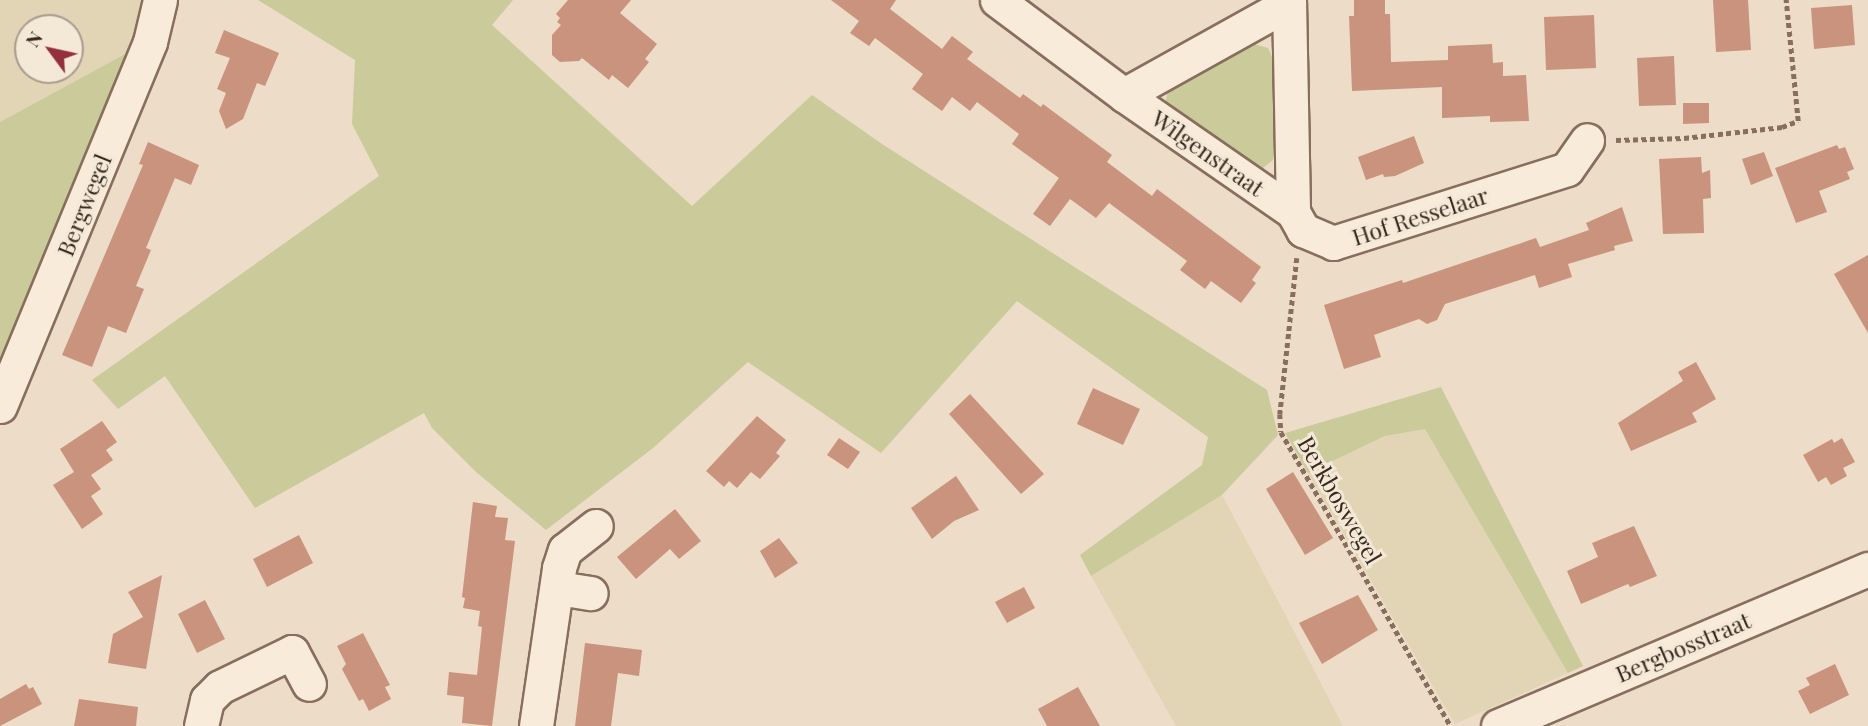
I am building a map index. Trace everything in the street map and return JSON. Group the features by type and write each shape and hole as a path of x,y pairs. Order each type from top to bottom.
{"street":[{"name":"Bergwegel","path":"0,406 150,42 160,0"},
{"name":"Wilgenstraat","path":"997,0 1298,221"},
{"name":"Wilgenstraat","path":"1124,95 1289,1"},
{"path":"1289,1 1298,221"},
{"name":"Hof Resselaar","path":"1298,221 1333,243 1567,169 1587,140"},
{"path":"536,726 559,568 565,550 596,526"},
{"name":"Bergbosstraat","path":"1498,726 1868,569"},
{"path":"558,588 591,593"},
{"path":"201,726 206,700 220,687 292,653 309,684"}],"path":[{"path":"1587,140 1684,138 1782,127 1798,121 1786,0"},
{"name":"Berkboswegel","path":"1298,221 1282,393 1281,432 1451,726"}],"shaded area":[{"path":"0,0 150,0 138,47 84,76 84,14 14,14 14,84 70,84 0,122"},
{"path":"1425,428 1568,673 1455,724 1308,473 1386,436"},
{"path":"1222,495 1343,726 1176,726 1091,576"}],"green space":[{"path":"258,0 513,0 492,25 692,206 812,95 882,144 1267,390 1278,435 1222,495 1091,576 1080,555 1202,465 1208,437 1017,301 881,453 748,362 653,448 546,530 476,472 432,428 424,413 255,508 165,376 118,409 92,380 379,176 352,124 355,60"},
{"path":"1247,42 1268,48 1275,63 1278,141 1273,160 1259,169 1167,105 1166,100 1169,87"},
{"path":"138,47 13,354 0,361 0,122 70,84 84,84 84,76"},
{"path":"1441,387 1583,666 1568,673 1425,429 1385,436 1308,473 1285,433"}],"building":[{"path":"568,0 631,0 620,13 657,44 645,59 649,62 628,88 612,75 609,80 582,58 579,61 560,62 552,55 552,35 561,25 557,22 560,18 556,14"},
{"path":"831,0 896,0 890,9 942,49 952,36 973,52 967,59 1020,98 1023,94 1041,107 1043,104 1112,155 1107,162 1152,196 1157,189 1261,267 1252,280 1256,283 1241,303 1211,281 1205,289 1180,270 1187,261 1109,203 1096,218 1070,199 1050,226 1033,214 1059,178 1012,144 1019,134 977,102 970,111 952,97 942,111 912,89 923,74 875,38 869,46 850,33 859,21"},
{"path":"1354,0 1385,0 1385,14 1390,14 1391,62 1448,60 1448,46 1492,44 1493,63 1503,62 1503,76 1526,75 1529,121 1490,122 1490,116 1442,118 1442,87 1352,91 1349,16 1354,16"},
{"path":"1713,0 1748,0 1751,50 1716,52"},
{"path":"1852,5 1855,45 1814,49 1811,8"},
{"path":"1594,15 1596,68 1546,70 1544,17"},
{"path":"224,30 279,53 265,86 257,83 243,119 226,129 219,111 226,93 217,89 230,58 215,53"},
{"path":"1674,56 1676,105 1639,106 1637,58"},
{"path":"1683,103 1709,103 1709,123 1683,124"},
{"path":"1414,136 1424,163 1395,176 1384,177 1383,174 1366,180 1358,157"},
{"path":"148,142 199,165 191,185 175,178 146,248 151,250 136,286 144,289 126,333 108,326 92,367 62,355 143,165 139,164"},
{"path":"1837,145 1839,149 1845,147 1854,169 1847,172 1850,179 1819,191 1827,212 1796,223 1775,168"},
{"path":"1764,152 1773,176 1751,185 1742,159"},
{"path":"1701,157 1702,173 1710,170 1711,198 1703,199 1704,233 1663,234 1659,159"},
{"path":"1622,207 1633,241 1614,246 1615,250 1568,264 1572,277 1539,288 1535,275 1445,304 1437,320 1427,324 1419,319 1374,335 1381,357 1344,369 1324,305 1402,280 1403,283 1536,238 1540,247 1589,230 1586,223"},
{"path":"1868,255 1868,333 1834,274"},
{"path":"1696,362 1716,399 1692,413 1697,422 1631,451 1618,423 1683,381 1678,372"},
{"path":"1093,388 1140,409 1123,445 1077,424"},
{"path":"970,394 1044,474 1021,494 949,414"},
{"path":"757,416 786,440 776,453 780,456 760,479 751,472 737,488 729,481 724,487 706,471"},
{"path":"102,421 117,442 106,450 113,460 91,475 101,489 91,496 103,514 82,529 53,485 74,472 60,449"},
{"path":"839,438 860,452 848,469 827,455"},
{"path":"1842,438 1855,462 1843,468 1847,476 1831,485 1826,477 1818,482 1803,455 1832,439 1834,443"},
{"path":"1293,472 1333,538 1305,555 1266,489"},
{"path":"956,476 979,510 954,521 932,539 911,508"},
{"path":"473,502 497,506 495,517 508,518 505,540 515,541 492,726 462,723 464,697 447,695 449,672 477,675 482,627 478,626 480,611 463,608 465,598 462,597"},
{"path":"675,509 701,541 679,559 670,549 636,579 617,557"},
{"path":"1634,526 1657,576 1630,587 1628,584 1581,604 1567,571 1598,557 1592,543"},
{"path":"299,535 313,563 267,587 253,559"},
{"path":"779,538 798,563 775,578 760,551"},
{"path":"162,575 146,669 108,663 113,634 143,617 128,592"},
{"path":"1024,587 1035,608 1007,623 995,602"},
{"path":"1358,595 1378,630 1322,664 1299,623"},
{"path":"205,600 225,639 197,653 178,614"},
{"path":"363,633 390,685 385,687 391,699 369,711 363,699 359,701 342,669 346,664 337,646"},
{"path":"585,643 642,650 639,676 618,673 611,726 575,726"},
{"path":"1835,664 1849,695 1810,714 1798,691 1810,685 1806,678"},
{"path":"26,684 29,689 33,687 42,704 0,726 0,699"},
{"path":"1078,687 1100,726 1047,726 1038,709"},
{"path":"79,699 138,707 136,726 74,726"}]}
